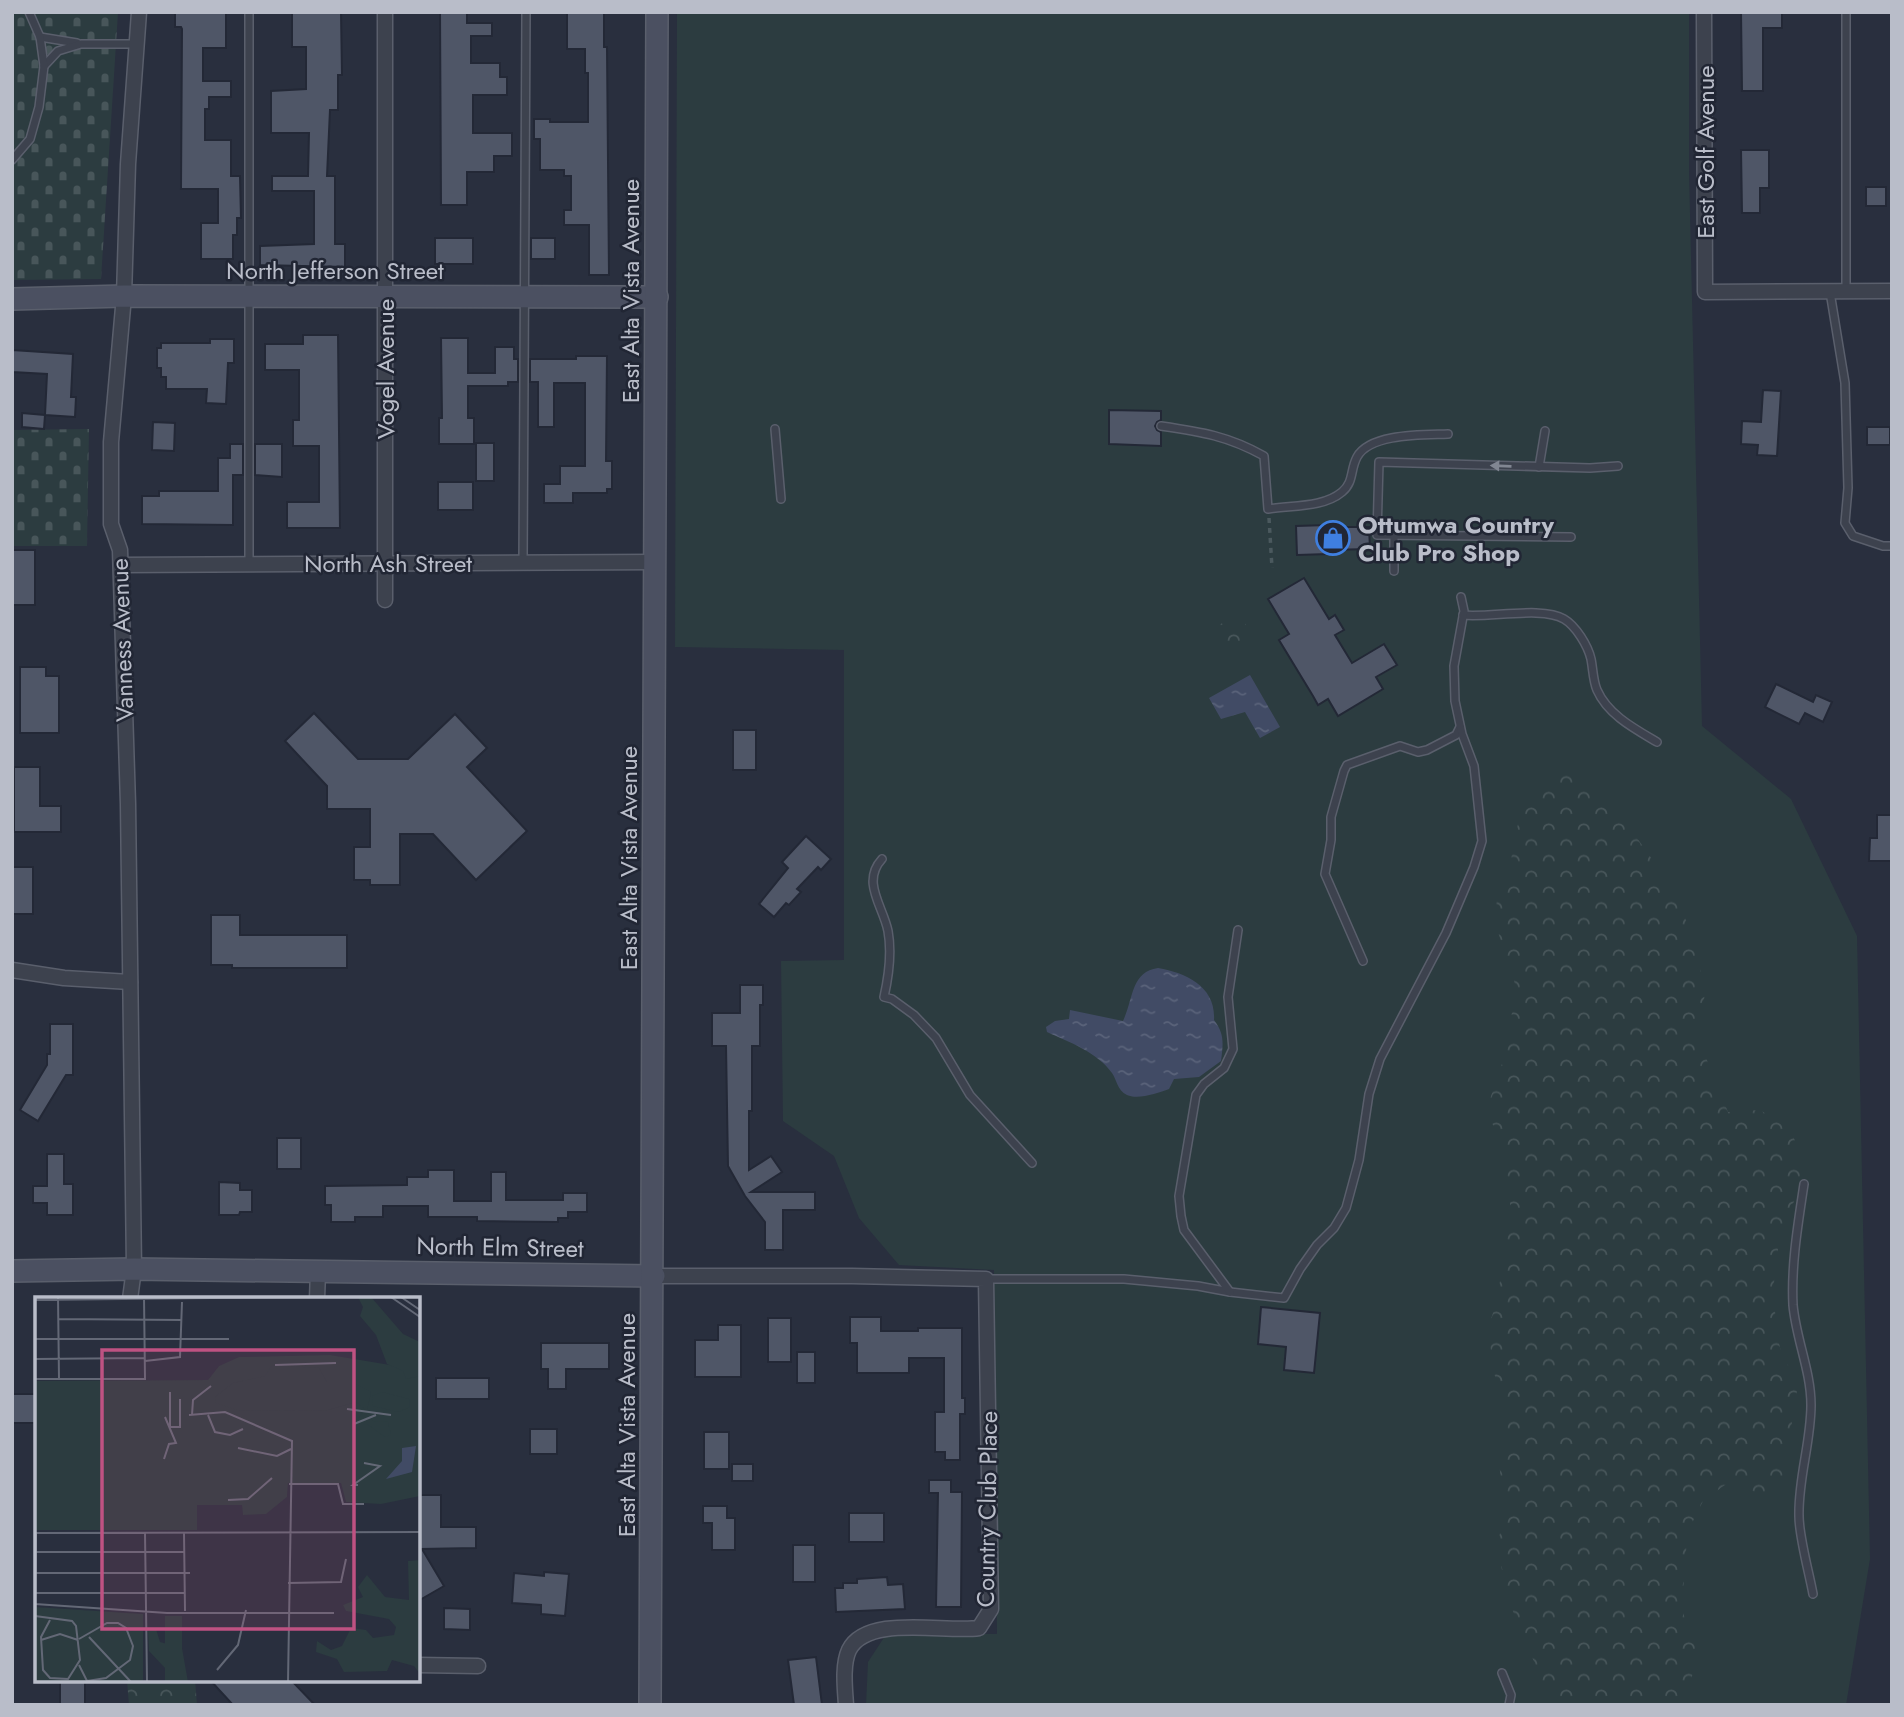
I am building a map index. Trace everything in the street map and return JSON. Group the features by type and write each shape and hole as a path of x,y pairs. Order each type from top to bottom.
{"main road":[{"name":"East Alta Vista Avenue","path":"650,1705 654,1276 657,12"},
{"name":"North Jefferson Street","path":"12,299 124,296 657,297"},
{"name":"North Elm Street","path":"12,1270 134,1269 654,1276"}],"street":[{"name":"Vanness Avenue","path":"130,1297 134,1269 128,804 121,565 120,550 111,524 111,442 124,296 128,164 139,12"},
{"name":"Vogel Avenue","path":"385,12 385,600"},
{"name":"East Golf Avenue","path":"1704,12 1705,292 1830,292"},
{"path":"1830,292 1892,291"},
{"name":"North Ash Street","path":"121,565 656,562"},
{"path":"12,970 64,978 130,982"},
{"path":"317,1297 318,1271"},
{"name":"North Elm Street","path":"654,1276 986,1279"},
{"name":"Country Club Place","path":"846,1705 845,1680 849,1652 863,1635 888,1628 979,1628 991,1609 986,1279"},
{"path":"420,1665 478,1666"}],"lane":[{"path":"12,160 30,139 39,107 44,66 40,37 29,12"},
{"path":"249,12 249,564"},
{"path":"523,562 526,12"},
{"path":"1846,12 1846,292"},
{"path":"40,37 81,44 137,44"},
{"path":"44,66 58,51 81,44"},
{"path":"1830,292 1845,383 1848,488 1845,523 1853,536 1883,546 1892,546"},
{"path":"1161,426 1212,434 1240,442 1264,456 1268,509 1314,504 1341,493 1351,480 1357,457 1370,445 1391,438 1448,434"},
{"path":"775,429 781,499"},
{"path":"1539,467 1545,430"},
{"path":"1571,537 1377,535 1379,462 1539,467 1618,466"},
{"path":"1394,535 1394,571"},
{"path":"986,1279 1124,1279 1284,1298 1317,1245 1334,1228 1346,1208 1359,1160 1369,1094 1380,1059 1446,933 1482,841 1474,766 1455,701 1454,666 1463,615 1461,597"},
{"path":"1463,615 1550,615 1565,620 1578,634 1590,655 1596,690 1603,700 1621,719 1657,742"},
{"path":"1363,961 1325,874 1331,840 1331,817 1343,771 1347,765 1400,746 1418,752 1427,750 1456,735 1461,726"},
{"path":"882,859 876,866 872,882 888,930 889,974 884,997 892,999 914,1015 936,1038 970,1095 1032,1163"},
{"path":"1230,1292 1184,1230 1179,1196 1196,1095 1204,1084 1224,1068 1233,1049 1228,997 1238,930"},
{"path":"1804,1184 1794,1256 1793,1305 1798,1339 1809,1378 1811,1404 1799,1517 1813,1594"},
{"path":"1502,1672 1511,1695 1509,1705"}],"path":[{"path":"1268,509 1272,568"}],"green space":[{"path":"12,12 118,12 101,279 12,280"},
{"path":"677,12 1689,12 1689,171 1702,726 1791,799 1857,936 1870,1559 1846,1705 866,1705 868,1662 885,1636 915,1633 997,1634 994,1270 899,1265 859,1218 834,1156 783,1121 781,961 844,960 844,650 675,647"},
{"path":"89,429 87,546 12,546 12,430"},
{"path":"1238,613 1252,634 1234,653 1228,653 1213,629"},
{"path":"1559,771 1582,773 1603,794 1676,893 1695,945 1705,993 1698,1038 1728,1112 1760,1110 1779,1122 1793,1135 1801,1160 1799,1192 1778,1241 1773,1288 1781,1352 1798,1384 1783,1480 1771,1497 1757,1494 1743,1484 1725,1485 1703,1501 1687,1533 1681,1606 1685,1619 1700,1643 1687,1697 1682,1705 1552,1705 1507,1597 1497,1543 1503,1524 1499,1462 1508,1438 1508,1430 1493,1368 1488,1328 1497,1301 1510,1214 1510,1187 1497,1133 1488,1115 1490,1099 1504,1058 1516,990 1495,919 1497,899 1509,870 1523,798 1540,781"},
{"path":"127,1682 195,1682 197,1705 129,1705"}],"water":[{"path":"1250,675 1280,727 1260,738 1245,712 1221,719 1209,698"},
{"path":"1158,968 1189,978 1205,990 1213,1008 1214,1020 1222,1035 1221,1061 1199,1077 1174,1079 1169,1089 1137,1097 1127,1095 1099,1059 1047,1032 1046,1027 1055,1021 1069,1019 1070,1010 1123,1021 1138,980 1149,970"}],"building":[{"path":"175,12 226,12 226,48 203,48 203,81 231,81 231,97 209,97 209,109 205,109 205,140 231,140 231,176 240,176 241,218 237,218 237,235 233,235 233,259 201,259 201,223 218,223 218,189 181,189 182,29 175,27"},
{"path":"292,12 341,12 342,75 338,75 338,110 330,110 327,176 335,176 335,244 345,244 345,267 260,265 260,246 314,244 314,191 272,191 272,176 308,176 309,133 271,133 271,91 306,89 306,47 292,47"},
{"path":"440,12 467,12 467,23 492,23 492,36 471,36 471,63 500,63 500,77 507,77 507,95 473,95 473,133 512,133 512,156 494,156 494,172 467,172 467,205 441,205"},
{"path":"567,12 604,12 604,47 607,47 609,275 589,275 589,225 564,225 564,210 571,210 571,176 564,176 564,170 540,170 540,139 534,139 534,119 550,119 550,122 588,122 585,49 567,49"},
{"path":"1741,12 1782,12 1782,28 1763,28 1763,91 1742,91"},
{"path":"1741,150 1769,150 1769,188 1760,188 1760,213 1742,213"},
{"path":"1866,187 1886,187 1886,206 1866,206"},
{"path":"435,238 473,238 473,264 435,264"},
{"path":"531,238 555,238 555,259 531,259"},
{"path":"303,335 338,335 340,528 287,528 287,502 319,502 319,446 293,446 293,420 299,420 299,370 265,370 265,344 303,344"},
{"path":"441,338 468,338 468,373 495,373 495,347 514,347 514,359 518,359 518,382 508,382 508,386 468,386 468,418 474,418 474,444 439,444 439,418 442,418"},
{"path":"210,339 234,339 234,363 228,363 226,404 206,403 207,389 166,389 166,377 161,377 161,368 157,368 157,348 161,348 161,343 210,343"},
{"path":"12,350 73,354 71,397 76,397 75,417 45,415 47,374 12,372"},
{"path":"576,356 607,356 606,461 612,461 612,489 607,489 607,493 573,493 573,503 544,503 544,484 560,484 560,466 585,466 585,383 554,383 554,427 538,427 538,382 530,382 530,359 576,359"},
{"path":"1763,390 1781,391 1777,456 1757,455 1758,445 1741,444 1742,421 1761,422"},
{"path":"1109,410 1161,411 1161,420 1155,426 1161,432 1161,446 1109,444"},
{"path":"22,413 45,415 44,429 22,427"},
{"path":"153,422 175,423 174,451 152,450"},
{"path":"1867,427 1890,427 1890,445 1867,445"},
{"path":"476,443 494,443 494,481 476,481"},
{"path":"230,444 243,444 243,475 233,475 233,525 142,524 142,496 159,496 159,491 218,491 218,458 230,458"},
{"path":"255,444 282,444 282,477 255,475"},
{"path":"438,482 473,482 473,510 438,510"},
{"name":"Ottumwa Country Club Pro Shop","path":"1296,526 1369,527 1370,549 1329,550 1329,554 1297,555"},
{"path":"12,550 35,550 35,605 12,605"},
{"path":"1304,578 1329,619 1335,615 1344,630 1335,635 1352,663 1384,644 1397,665 1376,677 1383,689 1338,716 1328,699 1318,705 1279,640 1289,634 1268,599"},
{"path":"20,667 46,667 46,676 59,676 59,733 20,733"},
{"path":"1776,684 1813,702 1816,695 1832,702 1823,722 1805,713 1799,724 1765,707"},
{"path":"314,713 358,759 408,759 455,714 487,748 467,767 527,831 476,880 433,834 400,834 400,885 370,885 370,880 354,880 354,847 370,847 370,809 327,809 327,786 285,741"},
{"path":"733,730 756,730 756,770 733,770"},
{"path":"14,767 40,767 40,806 61,806 61,832 14,832"},
{"path":"1877,815 1892,815 1892,861 1869,861 1870,838 1877,838"},
{"path":"806,836 831,859 821,870 818,867 797,889 801,892 789,905 786,903 774,917 759,904 788,868 782,862"},
{"path":"12,867 33,867 33,914 12,914"},
{"path":"211,915 240,915 240,935 347,935 347,968 232,968 232,965 211,965"},
{"path":"740,985 763,985 760,1046 752,1046 749,1170 771,1156 782,1172 751,1192 815,1192 815,1210 783,1210 783,1250 765,1250 765,1222 745,1196 728,1166 726,1046 712,1046 712,1013 740,1013"},
{"path":"50,1024 73,1024 73,1075 66,1075 38,1121 20,1110 47,1065 47,1054 50,1054"},
{"path":"277,1138 301,1138 301,1169 277,1169"},
{"path":"47,1154 64,1154 64,1184 73,1184 73,1215 47,1215 47,1203 33,1203 33,1186 47,1186"},
{"path":"428,1170 454,1170 454,1201 491,1201 491,1172 506,1172 506,1200 563,1200 563,1193 587,1193 587,1212 568,1212 568,1218 558,1218 558,1222 477,1221 477,1217 428,1217 428,1206 383,1206 383,1217 355,1217 355,1222 331,1222 331,1205 325,1205 325,1186 407,1185 407,1177 428,1177"},
{"path":"219,1182 240,1183 240,1190 252,1190 252,1212 219,1215"},
{"path":"1261,1307 1320,1313 1314,1373 1284,1370 1286,1347 1258,1344"},
{"path":"850,1317 881,1317 881,1331 962,1328 962,1398 965,1398 965,1414 960,1414 960,1460 945,1460 945,1452 935,1452 935,1412 944,1412 944,1358 909,1358 909,1373 857,1373 857,1343 850,1343"},
{"path":"768,1318 791,1318 791,1362 768,1362"},
{"path":"718,1325 741,1325 741,1377 695,1377 695,1340 718,1340"},
{"path":"541,1343 609,1343 609,1369 566,1369 566,1389 548,1389 548,1369 541,1369"},
{"path":"797,1352 815,1352 815,1383 797,1383"},
{"path":"436,1378 489,1378 489,1399 436,1399"},
{"path":"12,1394 35,1394 35,1423 12,1423"},
{"path":"530,1429 557,1429 557,1454 530,1454"},
{"path":"704,1432 729,1432 729,1469 704,1469"},
{"path":"732,1464 753,1464 753,1481 732,1481"},
{"path":"929,1480 951,1480 951,1492 962,1492 961,1607 936,1607 938,1493 929,1493"},
{"path":"420,1495 441,1495 441,1527 476,1527 476,1548 422,1549 444,1586 420,1600"},
{"path":"703,1506 727,1506 727,1518 735,1518 735,1550 712,1550 712,1523 703,1523"},
{"path":"849,1513 884,1513 884,1542 849,1542"},
{"path":"793,1545 815,1545 815,1582 793,1582"},
{"path":"544,1572 569,1574 565,1616 541,1614 541,1605 512,1603 514,1573 544,1576"},
{"path":"887,1577 888,1585 903,1584 905,1609 836,1612 835,1588 843,1588 843,1583 857,1583 857,1579"},
{"path":"444,1608 470,1609 470,1630 444,1629"},
{"path":"816,1657 822,1705 794,1705 788,1660"},
{"path":"60,1682 85,1682 85,1705 60,1705"},
{"path":"212,1682 293,1682 315,1705 233,1705"}],"place":[{"name":"Ottumwa Country Club Pro Shop","path":"1333,538"}]}
